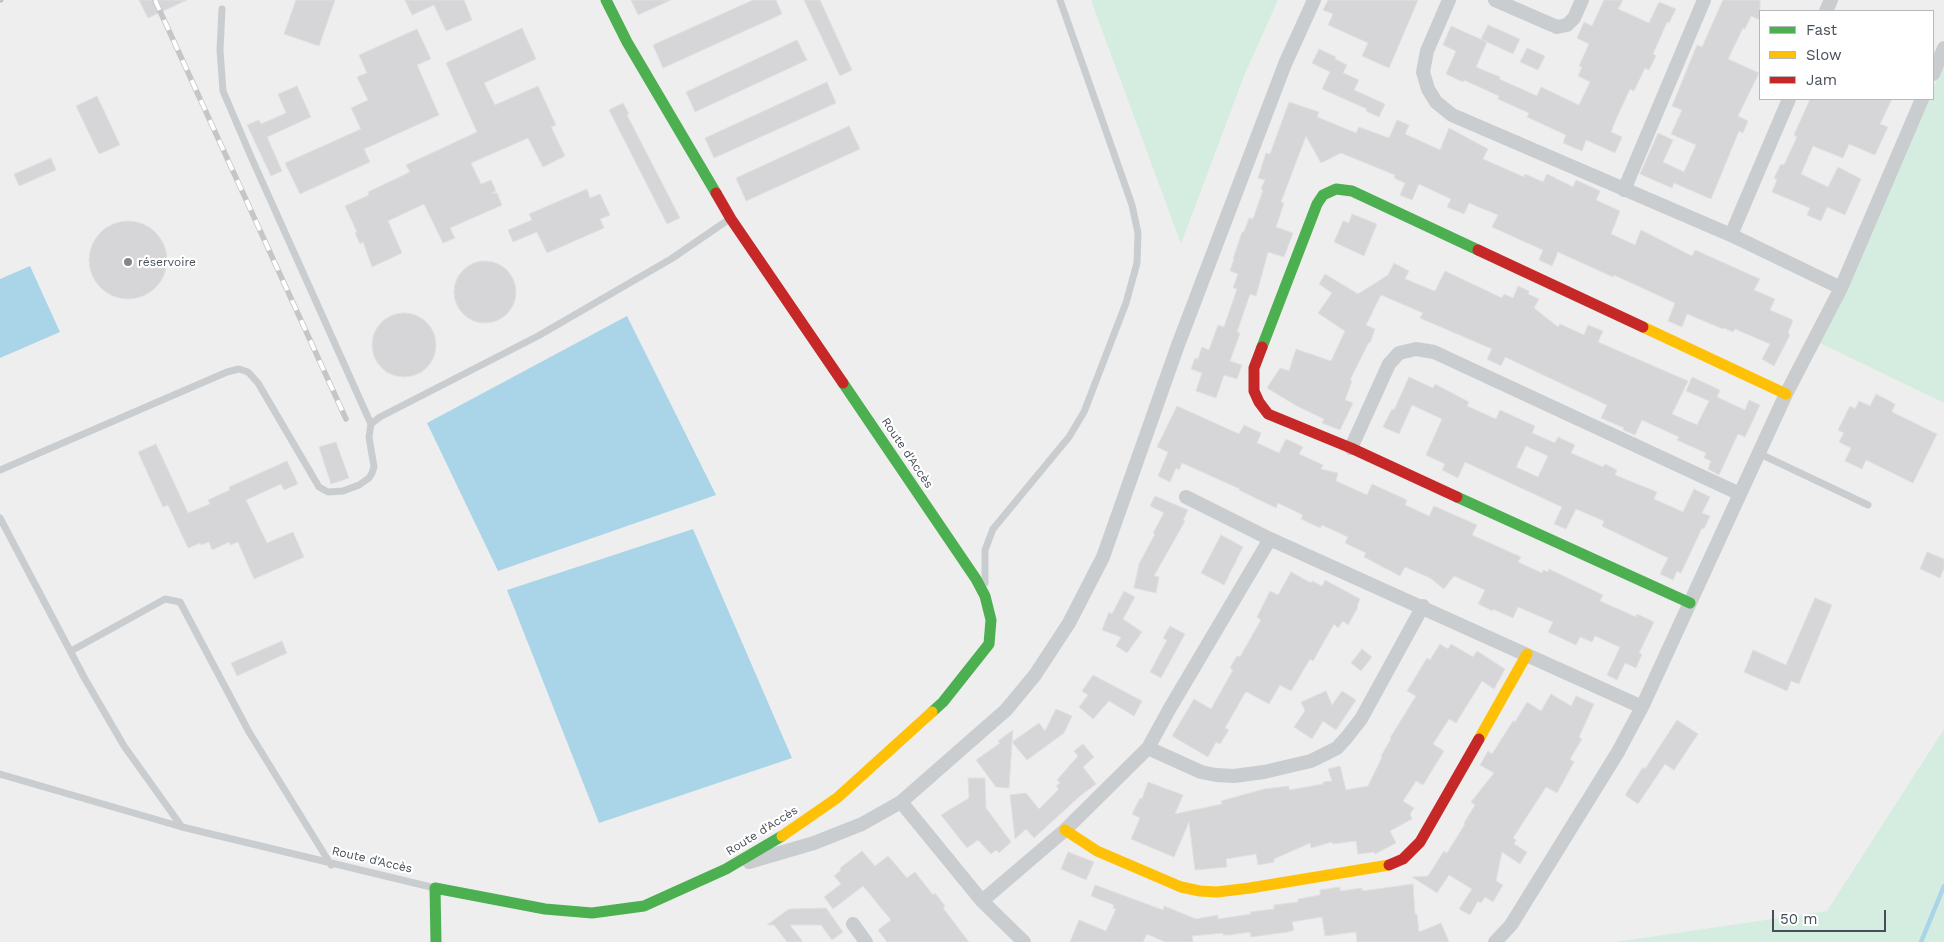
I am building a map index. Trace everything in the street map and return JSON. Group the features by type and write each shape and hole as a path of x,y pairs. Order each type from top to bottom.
{"street":[{"name":"Route d'Accès","path":"435,888 545,909 592,913 644,906 726,869 785,834 837,798 943,702 989,644 991,620 985,596 970,571 731,219 627,42 606,0"},
{"path":"726,869 814,843 862,824 901,802 1006,710 1035,675 1069,623 1103,557 1178,345 1285,64 1314,0"},
{"path":"1449,0 1427,51 1422,72 1436,102 1452,115 1731,235 1841,288"},
{"path":"1494,0 1558,28 1567,26 1574,18 1582,0"},
{"path":"1624,190 1704,0"},
{"path":"1934,72 1944,48"},
{"path":"1731,235 1789,100"},
{"path":"1495,942 1511,925 1618,752 1642,707 1786,394 1841,288 1922,100"},
{"path":"1690,604 1351,448 1268,414 1254,391 1254,368 1317,204 1323,195 1336,189 1352,191 1786,394"},
{"path":"1351,448 1389,364 1399,353 1416,349 1434,352 1740,494"},
{"path":"1186,497 1270,539 1423,606 1642,707"},
{"path":"982,900 1065,830 1148,748 1270,539"},
{"path":"1148,748 1201,772 1234,776 1264,772 1311,761 1337,748 1361,719 1423,606"},
{"path":"1065,830 1097,850 1180,887 1200,891 1217,892 1250,888 1385,867 1403,858 1420,842 1527,654"},
{"path":"901,802 982,900 1024,942"},
{"path":"435,888 436,942"},
{"path":"853,924 866,942"}],"lane":[{"path":"985,596 985,550 993,529 1069,437 1084,412 1126,303 1138,263 1138,232 1132,205 1060,0"},
{"path":"0,470 227,372 239,369 248,372 258,383 319,487 328,492 343,491 369,478 374,467 369,437 371,424 223,91 220,50 222,9"},
{"path":"371,424 380,417 538,336 671,259 731,219"},
{"path":"1758,453 1868,506"},
{"path":"0,518 124,746 182,827"},
{"path":"71,651 165,599 180,602 249,732 330,865"},
{"name":"Route d'Accès","path":"0,774 182,827 330,865 435,888"}],"green space":[{"path":"1091,0 1278,0 1244,76 1181,244"},
{"path":"1944,63 1944,403 1820,343 1928,100 1934,100 1934,87"},
{"path":"1944,729 1944,942 1615,942 1827,911"}],"water":[{"path":"30,266 60,332 0,358 0,279"},
{"path":"627,316 716,495 498,571 427,423"},
{"path":"693,529 792,758 599,823 507,590"}],"building":[{"path":"139,0 187,0 148,18"},
{"path":"296,0 335,0 319,46 284,34"},
{"path":"405,0 464,0 472,20 446,31 434,5 412,15"},
{"path":"631,0 671,0 638,15"},
{"path":"753,0 776,0 782,14 663,68 653,45"},
{"path":"804,0 820,0 852,70 840,76"},
{"path":"1328,0 1418,0 1389,68 1362,56 1368,43 1328,25 1333,14 1323,10"},
{"path":"1604,0 1623,0 1618,9 1649,23 1659,2 1676,9 1669,23 1667,22 1653,54 1656,56 1649,70 1645,68 1634,91 1630,89 1616,119 1611,132 1622,137 1615,153 1586,140 1582,151 1563,143 1566,135 1527,117 1529,113 1498,99 1499,96 1446,74 1456,51 1443,45 1451,26 1487,42 1476,67 1537,96 1541,87 1579,105 1590,82 1578,76 1582,67 1579,66 1589,44 1577,38 1584,22 1592,26"},
{"path":"1723,0 1760,0 1759,20 1751,16 1728,59 1759,73 1738,116 1748,121 1743,133 1739,131 1711,199 1674,183 1672,188 1640,174 1658,133 1673,140 1663,162 1684,172 1696,145 1671,134 1682,110 1672,106 1697,45 1702,47"},
{"path":"1488,25 1520,39 1513,54 1481,39"},
{"path":"522,28 536,59 484,83 495,105 538,86 556,125 551,127 565,156 543,167 528,138 471,163 481,184 491,180 496,191 492,193 497,193 502,205 450,228 455,238 443,243 424,204 388,221 402,253 372,267 363,242 360,244 355,233 357,232 345,206 369,195 368,192 410,172 406,165 477,132 446,63"},
{"path":"417,29 431,59 417,65 439,115 364,149 370,162 300,194 285,163 361,129 351,108 368,100 357,77 367,73 359,55"},
{"path":"797,40 807,60 695,112 686,92"},
{"path":"1527,48 1545,56 1538,70 1520,62"},
{"path":"1319,49 1347,65 1343,73 1359,80 1354,90 1385,104 1379,117 1366,111 1367,109 1322,89 1330,72 1312,63"},
{"path":"827,82 836,103 714,158 705,138"},
{"path":"297,86 311,117 267,137 282,171 271,176 247,125 259,120 261,124 286,113 278,94"},
{"path":"97,96 120,145 99,154 76,106"},
{"path":"1810,100 1892,100 1880,124 1888,127 1875,155 1849,144 1843,158 1813,146 1801,174 1828,187 1838,167 1861,179 1845,215 1827,207 1821,221 1807,215 1810,208 1772,192 1777,180 1774,178 1781,164 1784,165 1797,137 1794,135"},
{"path":"1289,102 1319,112 1317,117 1356,133 1359,127 1389,138 1397,120 1409,125 1405,134 1440,150 1449,128 1488,149 1483,159 1524,177 1525,174 1543,182 1547,174 1573,187 1576,180 1600,191 1596,200 1620,211 1611,234 1635,245 1641,230 1692,256 1695,250 1760,279 1754,290 1775,299 1770,310 1793,320 1788,333 1790,335 1774,366 1762,359 1770,344 1735,329 1733,332 1723,329 1687,314 1682,327 1668,321 1675,303 1558,252 1552,266 1539,260 1543,250 1492,227 1498,215 1469,203 1464,214 1447,207 1451,199 1419,184 1412,200 1400,195 1405,183 1394,178 1395,175 1341,153 1321,163 1306,136 1281,202 1284,203 1276,227 1293,233 1284,257 1268,252 1256,296 1250,294 1237,332 1240,333 1230,361 1242,365 1237,379 1224,375 1216,398 1196,391 1202,373 1191,369 1195,358 1198,359 1202,347 1209,350 1218,325 1224,327 1237,289 1233,288 1238,274 1230,271 1233,259 1249,218 1253,219 1265,180 1258,178 1266,153 1270,154"},
{"path":"623,103 629,114 627,115 680,218 667,224 609,110"},
{"path":"849,126 860,149 746,201 736,178"},
{"path":"51,158 56,170 19,186 14,174"},
{"path":"587,189 590,198 600,194 610,215 600,219 604,228 547,253 537,232 513,242 508,230 532,220 529,214"},
{"path":"1352,214 1377,224 1364,256 1334,242 1343,221 1349,223"},
{"name":"réservoire","path":"128,221 143,224 156,232 164,245 167,260 164,275 156,288 143,296 128,299 113,296 100,288 92,275 89,260 92,245 100,232 113,224"},
{"path":"479,261 491,261 507,270 514,280 516,292 514,304 507,314 491,323 479,323 468,318 459,309 454,298 454,286 459,275 468,266"},
{"path":"1394,263 1409,271 1405,279 1435,291 1445,271 1502,298 1504,294 1513,298 1518,286 1529,291 1528,294 1539,299 1534,308 1558,327 1560,324 1584,335 1588,325 1603,331 1598,342 1688,381 1672,414 1697,425 1709,401 1686,391 1692,377 1720,390 1717,397 1745,410 1749,400 1760,405 1745,437 1738,434 1719,475 1708,469 1711,461 1704,458 1706,453 1677,440 1679,437 1642,420 1635,435 1623,430 1624,428 1601,418 1607,405 1505,357 1501,366 1487,359 1492,349 1420,318 1423,313 1381,295 1366,325 1375,329 1370,343 1350,380 1352,381 1345,400 1353,403 1340,430 1322,423 1324,419 1267,388 1280,368 1289,371 1296,349 1331,361 1345,331 1318,313 1332,293 1319,284 1325,274 1358,294 1388,275"},
{"path":"404,313 422,318 427,322 431,327 436,345 431,363 427,368 422,372 404,377 386,372 381,368 377,363 372,345 377,327 381,322 386,318"},
{"path":"1409,377 1433,388 1435,384 1469,402 1467,406 1496,419 1500,410 1535,426 1532,433 1555,443 1558,437 1575,445 1571,453 1603,467 1605,464 1617,470 1615,475 1657,492 1654,499 1683,512 1694,489 1710,497 1702,513 1710,516 1704,529 1702,528 1681,573 1677,571 1673,580 1660,574 1668,558 1602,526 1604,521 1576,509 1566,529 1554,524 1562,507 1465,462 1458,478 1442,470 1445,464 1426,455 1442,419 1412,405 1399,434 1383,427 1392,409 1394,410","holes":["1526,446 1548,456 1538,477 1516,467"]},
{"path":"1876,394 1895,404 1892,412 1937,434 1913,483 1866,460 1862,469 1845,461 1851,448 1839,442 1844,433 1838,430 1850,406 1855,409 1859,401 1870,406"},
{"path":"1177,406 1239,434 1244,425 1261,433 1257,443 1279,453 1286,439 1303,447 1299,454 1323,465 1321,469 1338,473 1336,481 1367,495 1372,484 1407,500 1405,505 1429,516 1434,506 1477,525 1472,535 1521,557 1518,562 1542,573 1543,570 1548,572 1549,569 1603,595 1600,601 1636,617 1637,614 1654,622 1639,653 1642,654 1636,668 1625,663 1617,680 1607,675 1620,647 1595,636 1592,642 1580,637 1576,645 1548,632 1553,622 1518,607 1513,618 1493,609 1493,611 1478,604 1485,590 1454,576 1444,589 1430,578 1405,567 1400,576 1364,557 1366,553 1345,543 1348,537 1322,525 1320,528 1301,519 1303,515 1278,503 1276,508 1240,489 1182,463 1179,470 1176,468 1170,482 1158,476 1168,452 1157,447"},
{"path":"336,442 349,478 331,484 319,447"},
{"path":"156,444 188,513 210,504 208,500 230,490 229,487 287,461 298,484 284,490 281,484 246,500 267,543 293,532 304,557 254,579 238,542 230,545 229,542 212,550 209,542 201,545 200,543 188,548 168,505 163,507 138,452"},
{"path":"1155,496 1188,510 1183,520 1185,521 1154,576 1159,577 1156,593 1134,588 1139,564 1164,513 1150,506"},
{"path":"1221,535 1243,547 1224,585 1201,573"},
{"path":"1927,552 1944,559 1944,568 1940,578 1920,569"},
{"path":"1291,572 1311,583 1312,581 1322,586 1325,580 1360,599 1358,607 1348,625 1343,621 1338,628 1334,624 1313,661 1310,659 1291,691 1280,685 1269,704 1247,692 1245,693 1225,728 1229,730 1220,744 1216,742 1208,757 1172,736 1194,699 1211,709 1233,670 1230,668 1237,656 1240,657 1261,620 1257,617 1270,591 1278,595"},
{"path":"1124,591 1135,597 1123,619 1142,632 1127,653 1116,646 1121,637 1102,630 1109,612 1112,614"},
{"path":"1815,598 1832,605 1799,684 1791,681 1787,691 1744,672 1753,650 1786,665"},
{"path":"1170,626 1185,634 1161,678 1150,672 1167,640 1163,638"},
{"path":"282,641 287,653 237,676 231,663"},
{"path":"1440,644 1448,649 1451,644 1473,657 1477,651 1505,669 1494,689 1482,681 1456,723 1449,719 1433,744 1444,751 1423,785 1416,781 1403,801 1414,808 1410,814 1412,819 1390,831 1396,843 1375,854 1374,852 1358,854 1356,841 1333,844 1332,842 1311,848 1310,843 1274,859 1274,862 1258,865 1256,854 1226,859 1227,867 1195,870 1189,822 1174,857 1131,839 1140,818 1132,814 1140,798 1142,799 1148,782 1183,795 1175,814 1222,804 1221,801 1264,789 1289,786 1289,790 1323,784 1323,782 1332,781 1328,769 1340,766 1346,790 1368,786 1390,738 1416,696 1407,691 1427,658 1430,660"},
{"path":"1362,649 1372,657 1361,671 1351,663"},
{"path":"1093,675 1142,701 1134,716 1109,701 1093,719 1079,707 1088,695 1082,691"},
{"path":"1326,691 1332,705 1342,691 1356,700 1336,730 1323,721 1312,739 1294,727 1305,711 1301,702"},
{"path":"1551,694 1571,706 1576,696 1594,704 1579,737 1582,739 1570,759 1574,762 1557,793 1546,787 1513,838 1516,840 1514,844 1527,852 1520,864 1502,852 1496,881 1503,885 1493,902 1485,897 1481,903 1478,901 1470,915 1459,909 1472,889 1449,875 1437,893 1412,877 1428,876 1444,851 1447,853 1465,824 1475,805 1471,802 1494,773 1480,765 1488,751 1492,754 1527,702 1541,711"},
{"path":"1056,709 1072,716 1064,733 1027,760 1012,742 1039,723 1045,731"},
{"path":"1677,720 1698,734 1674,770 1665,764 1638,804 1625,795 1643,767 1645,769"},
{"path":"1013,730 1009,788 996,787 976,760 1000,743 998,741"},
{"path":"1083,744 1094,757 1083,767 1096,784 1034,838 1026,829 1015,839 1010,795 1026,793 1039,809 1059,789 1056,786 1060,783 1057,780 1078,756 1074,751"},
{"path":"968,778 985,778 986,808 1011,842 999,853 996,850 991,854 978,840 967,848 941,815 969,798"},
{"path":"862,851 875,866 888,856 907,878 915,872 933,895 935,893 945,906 943,908 969,942 887,942 878,930 891,920 863,886 833,909 824,897 841,884 834,876 841,870 840,868"},
{"path":"1068,852 1094,862 1086,880 1061,869"},
{"path":"1413,884 1415,914 1417,914 1419,932 1441,923 1449,942 1357,942 1356,932 1325,936 1322,917 1292,922 1294,930 1288,932 1251,937 1250,932 1230,935 1223,935 1223,933 1192,936 1193,942 1165,942 1147,934 1143,942 1070,942 1079,920 1106,931 1116,909 1113,908 1114,905 1091,896 1095,885 1163,910 1164,906 1196,919 1218,915 1218,919 1274,909 1274,905 1298,902 1298,899 1320,895 1320,890 1340,887 1340,891 1362,888 1362,891"},
{"path":"826,908 843,932 832,940 821,925 790,925 803,942 787,942 774,925 767,925 789,909"}],"waterway":[{"path":"1921,942 1944,886"}],"railway":[{"path":"155,0 346,419"}],"traffic: fast":[{"path":"606,0 627,42 716,193"},
{"path":"1262,347 1317,204 1323,195 1336,189 1352,191 1478,250"},
{"path":"843,383 976,579 985,596 991,620 989,644 943,702 932,712"},
{"path":"1457,497 1690,603"},
{"path":"436,942 435,888 545,909 592,913 644,906 726,869 782,836"}],"traffic: slow":[{"path":"1643,327 1786,394"},
{"path":"1479,739 1527,654"},
{"path":"782,836 837,798 932,712"},
{"path":"1065,830 1097,851 1181,887 1200,891 1217,892 1250,888 1389,865"}],"traffic: jam":[{"path":"716,193 731,219 843,383"},
{"path":"1478,250 1643,327"},
{"path":"1262,347 1254,368 1254,391 1268,414 1351,448 1457,497"},
{"path":"1389,865 1403,859 1420,842 1479,739"}],"place":[{"name":"réservoire","path":"128,262"}]}
